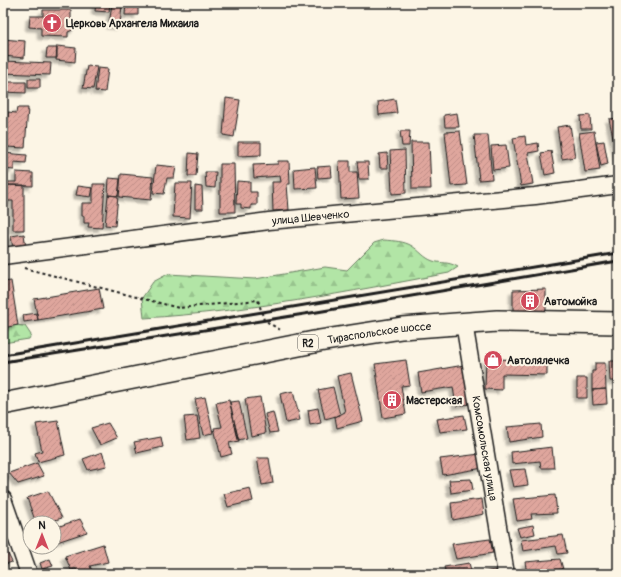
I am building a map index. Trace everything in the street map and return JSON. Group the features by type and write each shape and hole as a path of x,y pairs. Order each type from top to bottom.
{"main road":[{"name":"Тираспольское шоссе","path":"3,404 319,341 402,328 497,321 618,323"}],"street":[{"name":"улица Шевченко","path":"3,256 269,221 535,196 618,185"},
{"name":"Комсомольская улица","path":"464,323 506,574"},
{"path":"3,499 29,574"}],"path":[{"path":"18,266 179,308 258,300 264,320 282,332"}],"green space":[{"path":"384,240 406,243 430,260 451,264 458,267 449,273 297,300 221,311 144,318 142,298 153,282 168,274 255,279 325,267 347,270 374,243"},
{"path":"13,325 25,326 31,335 29,339 3,343 3,327"}],"building":[{"path":"96,3 110,3 109,12 95,11"},
{"path":"126,3 138,3 138,15 125,15"},
{"path":"112,4 122,5 120,26 109,25"},
{"name":"Церковь Архангела Михаила","path":"43,10 71,10 71,19 75,22 75,29 68,32 68,37 41,36 41,28 29,27 30,16 43,16"},
{"path":"3,39 25,41 24,58 3,56"},
{"path":"57,46 76,48 75,62 56,60"},
{"path":"47,48 57,48 57,58 46,58"},
{"path":"3,61 51,63 50,75 3,73"},
{"path":"87,66 97,67 93,89 83,88"},
{"path":"98,68 108,69 105,92 95,91"},
{"path":"28,79 40,79 40,88 28,88"},
{"path":"3,82 26,82 26,93 3,92"},
{"path":"226,98 240,100 234,137 223,135"},
{"path":"395,99 397,113 379,115 378,102"},
{"path":"17,108 28,108 25,148 6,147 8,112 16,113"},
{"path":"457,113 459,127 445,127 444,115"},
{"path":"590,115 591,129 581,129 580,116"},
{"path":"618,118 618,160 609,119"},
{"path":"570,125 575,157 562,159 557,127"},
{"path":"400,131 410,131 409,146 402,146"},
{"path":"460,131 467,185 451,186 445,132"},
{"path":"594,131 600,170 585,172 579,133"},
{"path":"474,135 488,135 492,179 479,180"},
{"path":"525,136 526,145 538,143 539,151 528,153 533,184 521,186 513,138"},
{"path":"604,141 608,164 601,166 596,142"},
{"path":"238,142 261,142 261,155 238,156"},
{"path":"411,142 429,142 431,189 412,189"},
{"path":"506,145 509,168 493,170 491,146"},
{"path":"405,150 406,193 392,194 390,151"},
{"path":"551,151 555,173 545,175 541,153"},
{"path":"3,153 27,155 26,163 14,162 14,170 3,169"},
{"path":"189,153 198,154 196,176 188,176"},
{"path":"387,153 388,168 380,168 379,154"},
{"path":"278,161 289,161 290,184 287,184 289,210 273,211 272,182 281,182 280,176 254,178 253,165 278,164"},
{"path":"339,161 350,161 350,172 357,172 359,198 341,199"},
{"path":"357,162 368,162 369,179 359,179"},
{"path":"220,164 234,164 235,212 220,212"},
{"path":"156,165 176,167 174,178 167,178 164,194 153,193"},
{"path":"331,166 332,177 318,178 317,167"},
{"path":"315,167 317,188 295,189 294,169"},
{"path":"16,172 33,173 33,186 6,185 6,182 16,182"},
{"path":"205,172 216,172 215,188 206,187"},
{"path":"121,174 153,177 151,200 119,197"},
{"path":"109,178 120,179 118,196 108,195"},
{"path":"237,181 250,182 250,192 257,192 257,205 251,205 251,209 241,208 241,204 236,204"},
{"path":"175,183 192,183 190,218 173,217"},
{"path":"93,184 105,184 102,228 88,227 89,223 84,223 84,216 82,216 82,203 93,203"},
{"path":"3,185 24,185 24,230 13,230 13,201 3,201"},
{"path":"78,186 93,188 91,197 76,195"},
{"path":"195,186 202,187 203,209 195,209"},
{"path":"108,195 118,196 115,226 105,225"},
{"path":"24,234 26,248 13,249 11,236"},
{"path":"11,281 18,325 3,328 3,282"},
{"path":"99,288 103,309 38,320 34,299"},
{"name":"Автомойка","path":"546,289 546,313 513,313 513,290"},
{"path":"37,313 38,320 24,322 23,315"},
{"path":"486,359 547,360 547,375 502,374 502,390 485,389"},
{"name":"Мастерская","path":"406,360 410,385 401,386 406,414 383,418 375,364"},
{"path":"609,361 618,361 618,381 610,381"},
{"path":"595,363 605,363 606,389 592,390 592,371 595,371"},
{"path":"464,365 471,404 456,406 453,387 421,392 418,373"},
{"path":"351,373 363,421 337,428 335,417 345,412 337,376"},
{"path":"577,378 587,378 587,398 577,398"},
{"path":"333,387 340,415 325,419 318,390"},
{"path":"606,389 607,404 593,405 592,390"},
{"path":"293,391 300,420 286,423 280,394"},
{"path":"205,397 213,433 203,435 195,399"},
{"path":"260,397 266,433 251,436 245,399"},
{"path":"229,400 239,441 229,443 232,454 221,457 214,428 222,427 216,403"},
{"path":"239,401 247,438 238,440 230,402"},
{"path":"318,408 321,423 310,425 308,410"},
{"path":"273,412 278,432 270,433 265,414"},
{"path":"464,415 467,429 440,432 437,419"},
{"path":"197,416 200,438 187,440 184,417"},
{"path":"58,421 65,455 38,462 35,453 42,451 36,424"},
{"path":"108,423 117,438 100,445 91,428"},
{"path":"541,424 542,437 509,442 507,427"},
{"path":"161,437 163,447 137,453 134,442"},
{"path":"552,447 554,468 541,468 540,461 512,464 511,452"},
{"path":"102,452 107,466 88,470 83,459"},
{"path":"480,454 483,468 443,475 440,459"},
{"path":"257,458 269,458 273,483 262,485"},
{"path":"37,463 44,476 18,484 9,473"},
{"path":"525,469 528,485 513,487 509,470"},
{"path":"471,479 473,490 451,493 449,480"},
{"path":"250,488 253,501 228,507 224,494"},
{"path":"48,491 60,515 33,515 27,498"},
{"path":"555,495 557,513 531,514 532,519 517,521 513,499"},
{"path":"482,499 484,514 453,520 451,503"},
{"path":"80,519 87,532 62,540 62,525"},
{"path":"533,525 535,534 520,537 517,528"},
{"path":"563,535 567,553 558,554 556,546 523,551 521,540"},
{"path":"490,539 493,553 456,559 452,544"},
{"path":"103,544 108,562 90,566 93,574 67,574 77,571 76,569 71,570 65,556"},
{"path":"7,552 12,562 3,565 3,553"},
{"path":"50,559 53,566 42,569 40,563"},
{"path":"560,559 563,569 527,574 525,562"},
{"path":"469,563 472,574 446,574 444,567"},
{"path":"495,570 496,574 482,574 482,572"},
{"path":"595,570 596,574 566,574 565,572"}],"railway":[{"path":"3,355 618,253"},
{"path":"3,362 317,312 618,261"}],"place":[{"name":"Церковь Архангела Михаила","path":"52,23"},
{"name":"Автомойка","path":"530,301"},
{"name":"Автолялечка","path":"493,360"},
{"name":"Мастерская","path":"392,400"}]}
